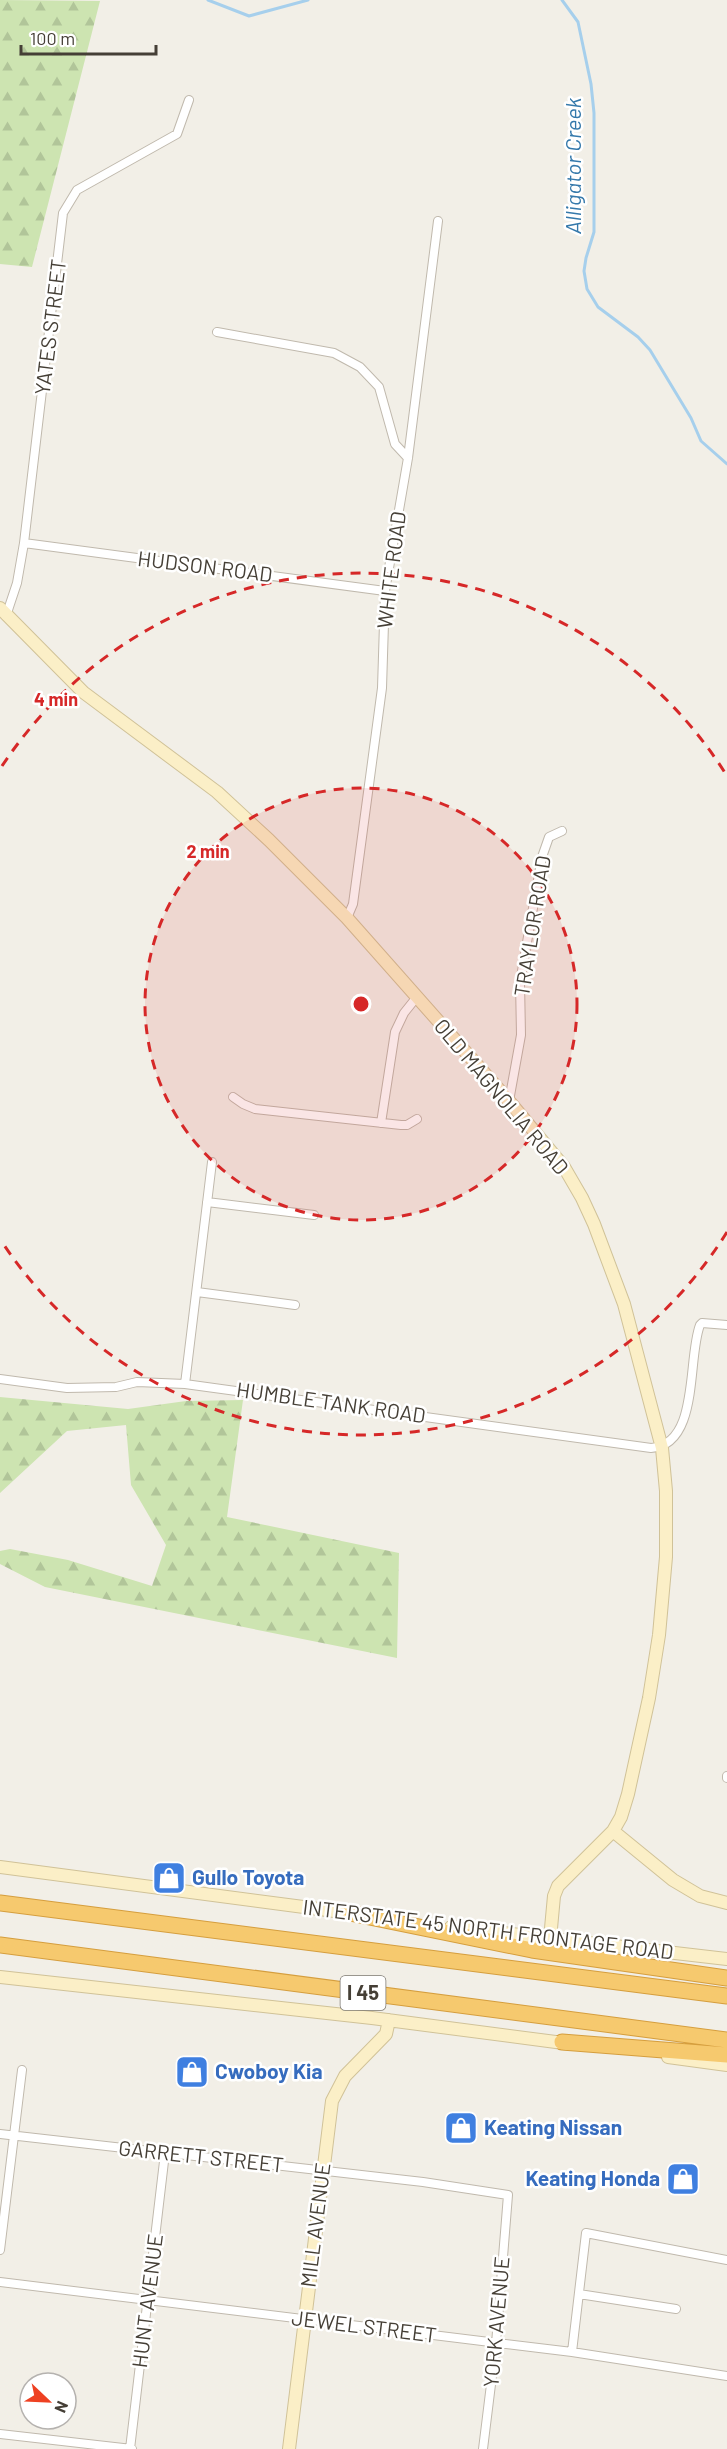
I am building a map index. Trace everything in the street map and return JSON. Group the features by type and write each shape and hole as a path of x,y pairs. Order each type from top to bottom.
{"highway":[{"name":"I 45","path":"0,1903 727,1996"},
{"path":"350,1913 532,1950 727,1978"},
{"name":"I 45","path":"0,1945 727,2040"},
{"path":"562,2042 727,2055"}],"street":[{"name":"YATES STREET","path":"3,612 17,583 24,543 63,213 77,190 177,134 189,100"},
{"name":"WHITE ROAD","path":"347,918 353,904 382,688 385,591 408,458 438,221"},
{"path":"217,332 334,353 360,367 379,387 395,444 408,458"},
{"name":"HUDSON ROAD","path":"24,543 385,591"},
{"name":"OLD MAGNOLIA ROAD","path":"3,612 83,692 217,792 347,918 509,1101 564,1167 594,1224 624,1304 662,1448 666,1491 666,1557 659,1635 649,1698 627,1794 621,1817 613,1831"},
{"name":"TRAYLOR ROAD","path":"509,1101 521,1035 520,982 542,856 549,837 562,831"},
{"path":"381,1123 394,1032 404,1013 416,998"},
{"path":"233,1096 243,1104 255,1109 407,1125 417,1119"},
{"path":"185,1384 212,1162"},
{"path":"207,1202 314,1215"},
{"path":"197,1292 296,1305"},
{"path":"662,1448 673,1439 686,1413 700,1325 702,1323 727,1325"},
{"name":"HUMBLE TANK ROAD","path":"0,1379 67,1388 116,1387 137,1382 185,1384 651,1449 662,1448"},
{"path":"550,1939 554,1896 558,1886 613,1831 673,1880 700,1896 727,1903"},
{"name":"INTERSTATE 45 NORTH FRONTAGE ROAD","path":"0,1867 550,1939 727,1959"},
{"path":"0,1977 389,2020 727,2065"},
{"name":"MILL AVENUE","path":"289,2449 331,2109 337,2088 345,2076 386,2034 389,2020"},
{"path":"0,2250 22,2070"},
{"name":"GARRETT STREET","path":"0,2134 322,2170 508,2195"},
{"name":"HUNT AVENUE","path":"131,2449 165,2153"},
{"name":"YORK AVENUE","path":"483,2449 496,2344 508,2195"},
{"path":"572,2352 586,2233 727,2260"},
{"name":"JEWEL STREET","path":"0,2282 572,2352 727,2376"},
{"path":"579,2294 676,2309"},
{"path":"0,2434 131,2449"}],"green space":[{"path":"0,0 100,1 32,267 0,264"},
{"path":"0,1397 128,1409 186,1401 243,1400 227,1517 399,1553 397,1658 45,1587 0,1564 0,1551 10,1549 68,1560 152,1586 166,1545 131,1485 126,1425 67,1431 0,1493"}],"waterway":[{"name":"Alligator Creek","path":"208,0 249,16 308,0"},
{"name":"Alligator Creek","path":"562,0 578,22 591,84 594,113 594,232 584,271 587,289 598,307 638,337 650,350 691,418 701,441 727,464"}],"place":[{"name":"Gullo Toyota","path":"169,1878"},
{"name":"Cwoboy Kia","path":"192,2072"},
{"name":"Keating Nissan","path":"461,2128"},
{"name":"Keating Honda","path":"683,2179"}]}
